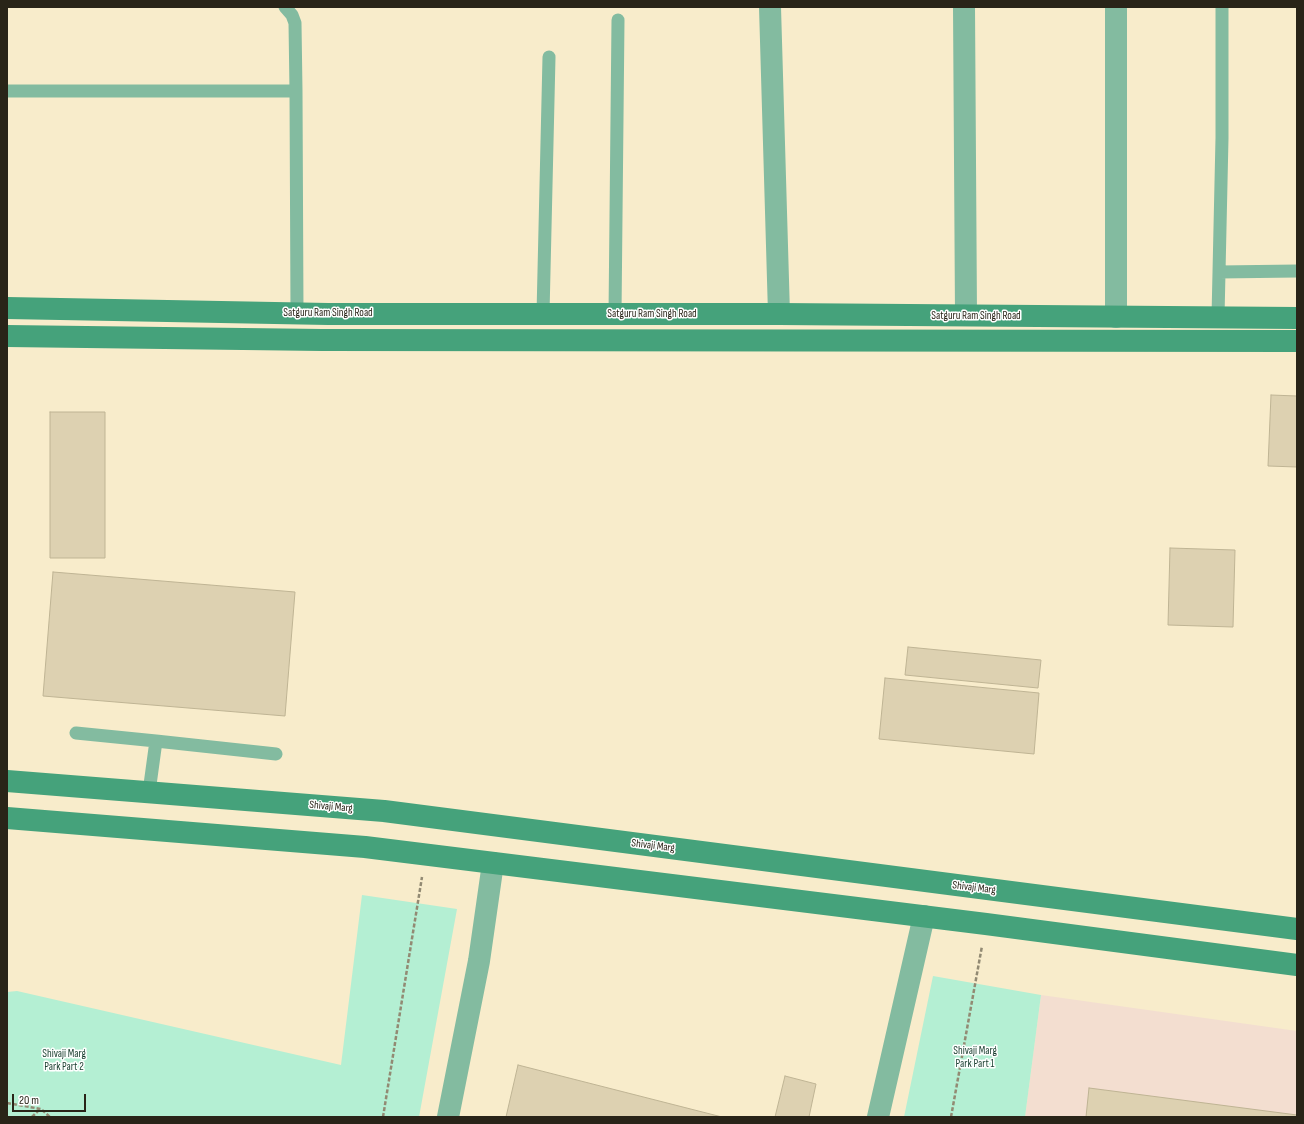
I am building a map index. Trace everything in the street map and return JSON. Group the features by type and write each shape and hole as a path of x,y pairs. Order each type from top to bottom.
{"main road":[{"name":"Satguru Ram Singh Road","path":"7,308 297,313 779,314 1297,318"},
{"path":"7,336 330,340 1297,341"},
{"name":"Shivaji Marg","path":"7,781 384,811 1297,929"},
{"path":"7,818 365,847 924,916 1297,965"}],"street":[{"path":"770,7 779,314"},
{"path":"964,7 966,316"},
{"path":"1116,7 1116,317"},
{"path":"448,1117 479,961 493,863"},
{"path":"878,1117 924,916"}],"lane":[{"path":"285,7 292,15 295,23 297,313"},
{"path":"1218,317 1222,138 1222,7"},
{"path":"615,314 618,20"},
{"path":"543,314 549,57"},
{"path":"7,91 296,91"},
{"path":"1218,272 1297,271"},
{"path":"76,733 276,754"},
{"path":"149,792 156,741"}],"path":[{"path":"382,1117 425,855"},
{"path":"951,1117 986,924"},
{"path":"7,1103 41,1109 50,1117"},
{"path":"32,1117 41,1109"}],"shaded area":[{"path":"1041,995 1297,1031 1297,1117 1025,1117"}],"green space":[{"name":"Shivaji Marg Park Part 2","path":"362,895 457,909 419,1117 7,1117 7,992 17,991 341,1065"},
{"name":"Shivaji Marg Park Part 1","path":"933,976 1041,995 1025,1117 904,1117"}],"building":[{"path":"1271,395 1297,396 1297,467 1268,466"},
{"path":"50,412 105,412 105,558 50,558"},
{"path":"1170,548 1235,550 1233,627 1168,625"},
{"path":"53,572 295,592 285,716 43,696"},
{"path":"908,647 1041,660 1038,688 905,675"},
{"path":"885,678 1039,693 1034,754 879,739"},
{"path":"518,1065 722,1117 506,1117"},
{"path":"785,1076 816,1084 809,1117 775,1117"},
{"path":"1089,1088 1297,1115 1297,1117 1086,1117"}]}
